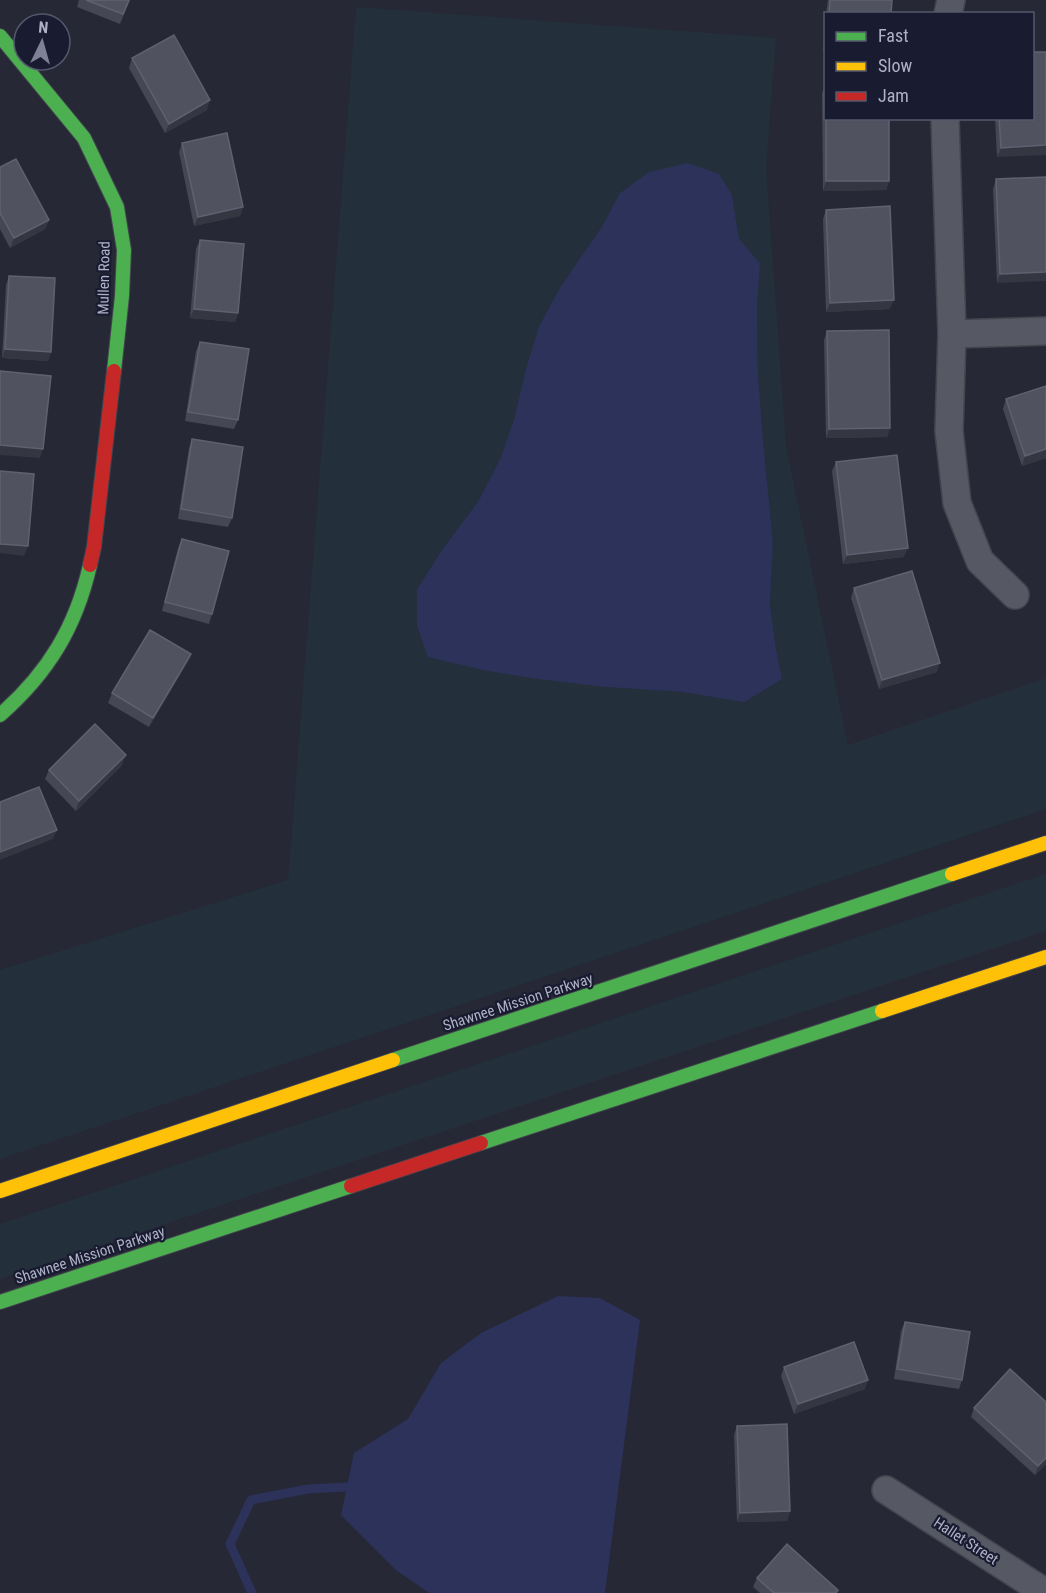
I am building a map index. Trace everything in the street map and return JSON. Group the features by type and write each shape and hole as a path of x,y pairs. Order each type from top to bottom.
{"main road":[{"name":"Mullen Road","path":"0,36 84,138 117,207 124,250 122,296 97,522 89,574 76,616 52,660 19,700 0,715"},
{"name":"Shawnee Mission Parkway","path":"0,1191 1046,843"},
{"name":"Shawnee Mission Parkway","path":"0,1302 1046,957"}],"street":[{"path":"945,120 952,334 949,431 957,503 981,561 1015,595"},
{"path":"952,334 1046,331"},
{"name":"Hallet Street","path":"886,1490 1046,1593"}],"shaded area":[{"path":"356,7 776,38 766,168 786,446 848,745 1046,678 1046,809 0,1159 0,970 288,880","holes":["619,194 732,195 739,239 760,263 757,309 758,374 773,542 770,605 782,679 683,692 605,687 417,589 479,500 500,459 514,420 539,326 561,286 603,225"]},
{"path":"1046,874 1046,931 0,1279 0,1224"}],"water":[{"path":"688,163 719,174 732,195 739,239 760,263 757,309 758,374 773,542 770,605 782,679 744,702 683,692 605,687 530,678 428,657 417,626 417,589 479,500 500,459 514,420 539,326 561,286 603,225 619,194 649,172"},
{"path":"558,1296 600,1298 640,1320 605,1593 429,1593 396,1570 341,1515 354,1453 408,1419 441,1363 481,1333"}],"building":[{"path":"86,0 129,0 123,14"},
{"path":"830,0 892,0 891,12 829,12"},
{"path":"174,35 210,100 169,124 132,58"},
{"path":"1034,52 1046,52 1046,145 1001,148 999,120 1034,120"},
{"path":"826,120 889,120 889,181 826,181"},
{"path":"227,133 243,207 198,217 182,143"},
{"path":"16,159 49,220 14,238 0,213 0,167"},
{"path":"1046,177 1046,272 1000,274 996,179"},
{"path":"890,206 894,300 830,303 826,210"},
{"path":"200,240 244,244 238,313 194,309"},
{"path":"9,276 55,278 51,352 5,349"},
{"path":"889,330 890,428 829,429 827,331"},
{"path":"200,342 249,349 238,420 188,412"},
{"path":"0,371 51,376 43,449 0,445"},
{"path":"1046,386 1046,449 1025,456 1006,399"},
{"path":"192,439 243,447 232,518 181,509"},
{"path":"897,455 908,548 847,555 836,462"},
{"path":"0,471 34,474 28,546 0,544"},
{"path":"182,539 229,551 212,614 165,602"},
{"path":"912,571 940,663 882,680 854,588"},
{"path":"150,630 191,654 153,718 112,693"},
{"path":"95,724 126,755 79,801 49,770"},
{"path":"39,787 57,830 0,852 0,802"},
{"path":"905,1322 970,1332 962,1380 897,1369"},
{"path":"854,1342 868,1380 798,1404 784,1367"},
{"path":"1010,1369 1046,1402 1046,1458 1038,1466 974,1408"},
{"path":"787,1424 790,1511 740,1513 737,1426"},
{"path":"787,1544 838,1590 836,1593 774,1593 757,1578"}],"waterway":[{"path":"252,1593 230,1544 251,1500 308,1489 346,1487"}],"traffic: fast":[{"path":"0,36 84,138 117,207 124,250 114,371"},
{"path":"0,715 32,683 58,648 77,609 90,565"},
{"path":"393,1060 952,874"},
{"path":"481,1143 882,1011"},
{"path":"0,1302 351,1186"}],"traffic: slow":[{"path":"952,874 1046,843"},
{"path":"882,1011 1046,957"},
{"path":"0,1191 393,1060"}],"traffic: jam":[{"path":"90,565 114,371"},
{"path":"351,1186 481,1143"}]}
